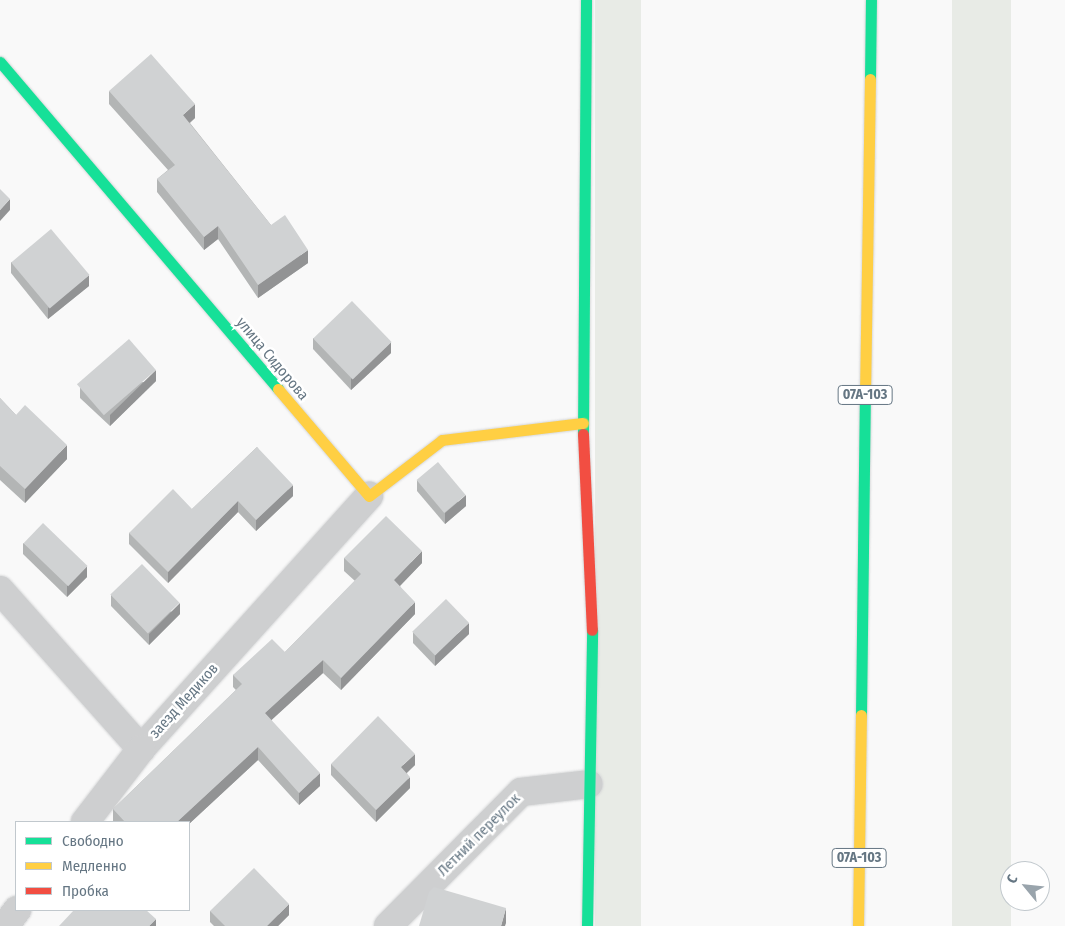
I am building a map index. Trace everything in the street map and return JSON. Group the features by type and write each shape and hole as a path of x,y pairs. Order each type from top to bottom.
{"street":[{"path":"586,0 583,424 592,631 587,926"},
{"name":"07А-103","path":"858,926 870,0"},
{"name":"улица Сидорова","path":"0,62 369,496"},
{"path":"369,496 442,440 583,424"},
{"name":"заезд Медиков","path":"0,590 141,749 369,496"},
{"path":"85,821 141,749"},
{"name":"Летний переулок","path":"388,926 521,792 590,784"},
{"path":"5,926 17,911"}],"shaded area":[{"path":"595,0 641,0 641,926 595,926"},
{"path":"952,0 1011,0 1011,861 1000,861 1000,911 1011,911 1011,926 952,926"}],"building":[{"path":"151,54 195,104 183,115 271,225 285,215 308,250 258,285 218,226 204,237 157,179 175,165 109,91"},
{"path":"0,189 10,199 0,210"},
{"path":"51,229 90,275 50,308 11,262"},
{"path":"352,301 392,342 353,380 313,339"},
{"path":"129,339 156,370 104,415 77,384"},
{"path":"0,398 16,415 25,405 67,445 25,489 0,466"},
{"path":"257,447 293,485 256,520 238,501 168,572 129,533 173,489 192,509"},
{"path":"438,462 466,495 444,513 417,480"},
{"path":"386,516 422,551 394,580 415,602 341,678 323,660 265,713 320,773 299,793 258,747 178,821 124,821 113,809 242,684 233,675 272,639 285,652 361,574 344,558"},
{"path":"43,523 88,566 68,586 24,543"},
{"path":"142,564 180,603 148,633 110,595"},
{"path":"446,599 469,623 435,655 412,632"},
{"path":"378,716 415,754 401,767 410,777 376,810 331,764"},
{"path":"254,868 289,904 267,926 225,926 210,911"},
{"path":"434,887 506,908 501,926 419,926 429,892"},
{"path":"73,911 147,911 156,919 149,926 59,926"}],"traffic: fast":[{"path":"583,434 586,0"},
{"path":"870,79 871,0"},
{"path":"0,62 278,389"},
{"path":"861,715 865,396"},
{"path":"587,926 592,630"}],"traffic: slow":[{"path":"865,396 870,79"},
{"path":"278,389 369,496 442,440 583,423"},
{"path":"858,926 861,715"}],"traffic: jam":[{"path":"583,434 592,630"}]}
